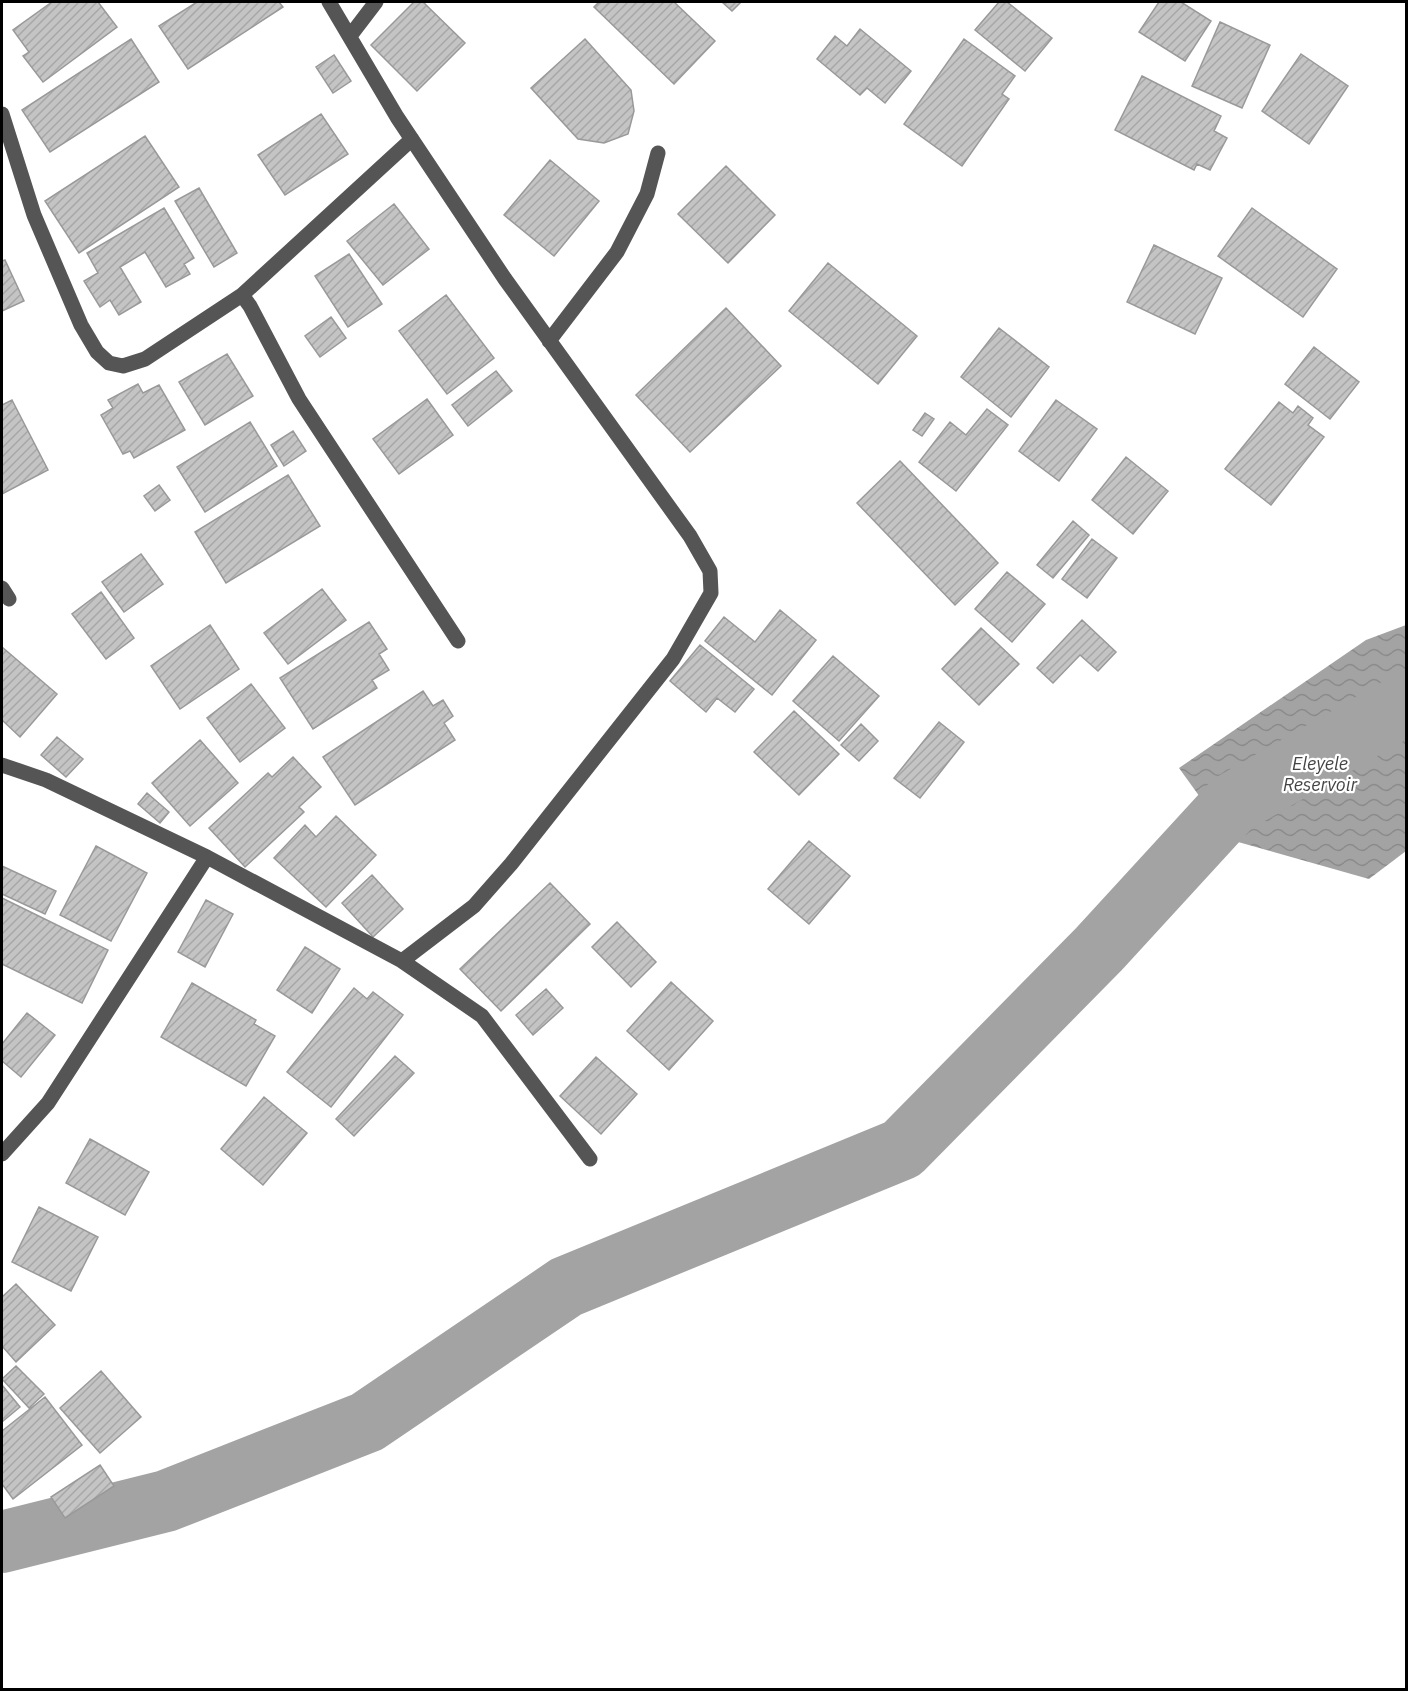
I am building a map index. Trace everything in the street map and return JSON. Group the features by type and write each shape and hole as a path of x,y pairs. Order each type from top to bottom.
{"street":[{"path":"329,2 412,139 549,341 690,536 710,571 711,592 673,659 511,864 474,906 402,961"},
{"path":"350,36 376,2"},
{"path":"2,114 34,215 72,305 97,352 109,363 123,366 145,359 242,295 412,139"},
{"path":"549,341 617,252 647,194 658,153"},
{"path":"242,295 299,399 458,641"},
{"path":"2,765 46,780 207,857 402,961 482,1016 590,1159"},
{"path":"2,1154 48,1103 207,857"}],"water":[{"name":"Eleyele Reservoir","path":"1406,625 1406,851 1369,879 1231,840 1179,768 1366,640"}],"building":[{"path":"52,2 98,2 117,27 43,82 23,56 29,52 13,30"},
{"path":"197,2 279,2 283,7 188,69 159,26"},
{"path":"414,2 423,2 465,43 417,91 371,45"},
{"path":"599,2 674,2 715,41 674,84 594,7"},
{"path":"722,2 741,2 732,11"},
{"path":"999,2 1007,2 1052,38 1025,71 975,30"},
{"path":"1159,2 1181,2 1211,21 1185,61 1139,32"},
{"path":"1220,22 1270,45 1242,108 1192,86"},
{"path":"860,29 911,71 885,103 867,88 860,95 817,59 835,36 847,46"},
{"path":"131,39 159,82 50,152 22,110"},
{"path":"585,39 631,90 634,111 628,134 604,143 578,139 531,88"},
{"path":"964,39 1015,76 1002,94 1009,99 962,166 904,124"},
{"path":"1301,54 1348,86 1309,144 1262,111"},
{"path":"334,55 351,81 333,93 316,67"},
{"path":"1142,76 1221,116 1214,131 1227,138 1210,170 1197,164 1194,170 1115,130"},
{"path":"321,114 348,154 285,195 258,155"},
{"path":"145,136 179,187 79,253 45,201"},
{"path":"550,160 599,201 554,256 504,215"},
{"path":"726,166 775,215 728,263 678,214"},
{"path":"199,188 237,253 214,267 175,201"},
{"path":"394,204 429,249 383,285 347,241"},
{"path":"164,208 194,258 184,264 190,274 166,287 145,252 120,267 141,302 119,315 110,300 100,307 84,281 98,273 87,253"},
{"path":"1252,208 1337,269 1303,317 1218,256"},
{"path":"1154,245 1222,278 1195,334 1127,302"},
{"path":"349,254 382,304 348,327 315,276"},
{"path":"5,260 24,301 2,311 2,261"},
{"path":"828,263 917,336 878,384 789,311"},
{"path":"446,295 494,358 447,394 399,331"},
{"path":"726,308 781,366 690,452 636,395"},
{"path":"331,317 346,338 320,357 305,336"},
{"path":"999,328 1049,367 1011,417 961,377"},
{"path":"1314,347 1359,382 1330,419 1285,384"},
{"path":"227,354 253,396 205,425 179,382"},
{"path":"496,371 512,391 468,426 452,405"},
{"path":"138,384 143,393 159,385 185,430 134,458 130,451 123,454 101,415 113,408 108,400"},
{"path":"427,399 453,435 399,474 373,439"},
{"path":"12,400 48,470 2,494 2,405"},
{"path":"1056,400 1097,429 1059,481 1019,451"},
{"path":"1279,402 1293,413 1298,406 1313,418 1308,425 1324,437 1271,505 1225,469"},
{"path":"987,409 1008,425 956,491 919,462 950,422 966,435"},
{"path":"925,413 934,419 922,436 913,430"},
{"path":"250,422 277,466 205,512 177,467"},
{"path":"293,431 306,451 284,466 271,445"},
{"path":"1126,457 1168,491 1133,534 1092,500"},
{"path":"900,461 998,563 955,605 857,503"},
{"path":"288,475 320,526 226,583 195,532"},
{"path":"159,485 170,500 155,511 144,496"},
{"path":"1073,521 1089,535 1053,578 1037,565"},
{"path":"1092,539 1117,558 1087,598 1062,579"},
{"path":"141,554 163,584 124,612 102,582"},
{"path":"1007,572 1045,604 1012,642 975,609"},
{"path":"322,589 346,620 288,664 264,633"},
{"path":"101,592 134,638 106,659 72,614"},
{"path":"780,610 816,640 772,695 705,641 724,617 755,642"},
{"path":"1082,620 1116,652 1098,671 1080,655 1053,683 1037,668"},
{"path":"369,622 387,649 379,654 389,670 372,680 377,688 313,729 280,678"},
{"path":"210,625 239,669 180,709 151,666"},
{"path":"981,628 1019,664 979,705 942,669"},
{"path":"700,645 754,689 735,712 717,698 706,712 670,681"},
{"path":"2,647 57,694 20,737 2,720"},
{"path":"833,656 879,696 839,741 793,701"},
{"path":"251,684 285,728 240,762 207,718"},
{"path":"423,691 433,706 443,700 453,716 444,723 455,740 355,805 323,757"},
{"path":"794,711 839,754 799,795 754,752"},
{"path":"939,722 964,742 920,798 894,778"},
{"path":"861,724 878,741 859,761 841,745"},
{"path":"57,737 83,759 66,777 41,755"},
{"path":"200,740 238,783 190,826 152,783"},
{"path":"293,757 321,787 299,807 304,812 245,867 209,828 268,773 272,777"},
{"path":"147,793 169,812 160,823 138,804"},
{"path":"336,816 376,855 326,907 274,858 305,825 316,837"},
{"path":"809,841 850,876 809,924 768,889"},
{"path":"96,846 147,873 111,941 60,915"},
{"path":"2,866 56,891 45,914 2,894"},
{"path":"372,875 403,909 373,937 342,903"},
{"path":"550,883 590,924 501,1011 460,969"},
{"path":"2,898 108,950 82,1003 2,964"},
{"path":"206,900 233,914 205,967 178,952"},
{"path":"617,922 656,962 631,987 592,947"},
{"path":"305,947 340,969 312,1013 277,990"},
{"path":"671,982 713,1021 669,1070 627,1031"},
{"path":"192,983 256,1020 254,1024 275,1036 246,1086 161,1037"},
{"path":"354,988 367,999 373,992 403,1015 331,1107 287,1072"},
{"path":"546,989 563,1008 533,1035 516,1015"},
{"path":"27,1013 55,1035 21,1077 2,1061 2,1044"},
{"path":"395,1056 414,1073 354,1136 336,1119"},
{"path":"596,1057 637,1094 601,1134 560,1096"},
{"path":"264,1097 307,1133 263,1185 221,1149"},
{"path":"90,1139 149,1172 125,1215 66,1183"},
{"path":"39,1207 98,1237 71,1291 12,1262"},
{"path":"16,1284 55,1325 16,1362 2,1346 2,1297"},
{"path":"16,1366 44,1394 29,1408 2,1379"},
{"path":"101,1371 141,1417 100,1453 60,1408"},
{"path":"2,1385 20,1407 2,1422"},
{"path":"45,1397 82,1445 13,1499 2,1484 2,1431"},
{"path":"100,1465 114,1486 65,1518 51,1497"}],"waterway":[{"path":"2,1542 166,1501 367,1422 566,1287 902,1149 1099,949 1232,804 1406,704"}]}
